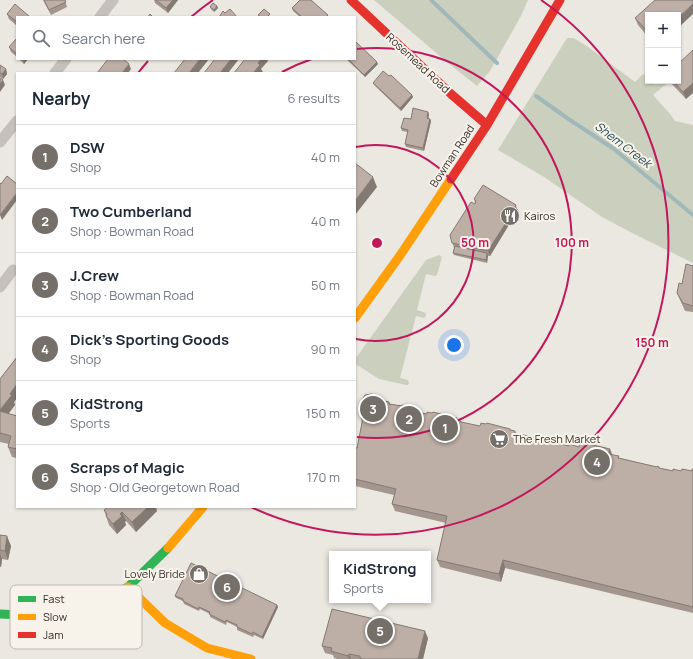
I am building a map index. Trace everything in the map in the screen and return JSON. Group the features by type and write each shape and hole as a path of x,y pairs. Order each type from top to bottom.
{"main road":[{"name":"Rosemead Road","path":"351,0 451,94 487,125"},
{"name":"Bowman Road","path":"356,317 401,254 487,125 560,0"},
{"path":"130,585 167,549 202,508"},
{"path":"142,601 165,624 207,648 250,659"},
{"path":"0,614 10,614"}],"street":[{"path":"101,16 113,0"},
{"path":"56,72 65,60"},
{"path":"0,142 16,122"},
{"path":"0,287 13,270"}],"green space":[{"path":"374,0 528,0 521,16 490,71 477,86"},
{"path":"567,38 574,38 588,47 635,82 643,74 645,76 645,84 666,84 653,95 675,121 693,125 693,263 602,217 544,177 498,150"},
{"path":"439,255 442,257 437,275 426,274 417,310 426,313 426,316 424,318 416,316 400,378 408,380 409,383 406,385 379,379 357,365 356,358 426,260"}],"building":[{"path":"44,0 65,0 66,2 49,10"},
{"path":"156,0 173,0 166,8"},
{"path":"300,0 311,0 328,15 301,16 292,8"},
{"path":"655,0 693,0 693,4 681,15 681,12 645,12 645,29 635,18"},
{"path":"213,3 217,6 214,10 210,7"},
{"path":"15,4 29,16 16,16 16,21 7,14"},
{"path":"230,9 236,16 220,16 223,11 225,13"},
{"path":"264,9 270,14 268,16 258,15"},
{"path":"16,39 16,53 9,47"},
{"path":"356,42 377,62 364,75 349,60 356,60"},
{"path":"693,50 693,83 683,92 676,84 681,84 681,61"},
{"path":"107,60 124,60 129,64 123,72 98,72"},
{"path":"184,60 199,60 190,72 175,72"},
{"path":"214,60 230,60 221,72 205,72"},
{"path":"244,60 260,60 258,63 260,65 254,72 235,72"},
{"path":"0,65 6,69 2,74 0,73"},
{"path":"383,71 389,76 391,75 412,95 400,108 373,83"},
{"path":"413,108 428,112 427,118 430,119 423,148 405,144 408,130 401,128 404,118 411,119"},
{"path":"356,164 373,177 356,200"},
{"path":"7,176 16,183 16,194 0,215 0,183 1,184"},
{"path":"483,185 516,205 514,208 518,210 512,220 509,218 488,251 452,243 450,235 471,202 475,204 476,201 474,199"},
{"path":"455,246 487,253 486,260 453,253"},
{"path":"686,264 693,266 693,306 683,303 677,293 679,283 682,284"},
{"path":"16,358 16,385 10,394 12,395 0,410 0,379"},
{"path":"372,394 378,399 389,402 389,404 417,408 416,412 427,414 427,412 433,412 457,418 456,420 461,422 480,426 481,423 487,423 510,429 515,431 515,433 569,446 569,444 579,447 580,442 610,449 608,454 619,456 618,458 657,466 659,468 673,471 673,469 692,471 693,469 693,607 503,560 499,574 437,560 447,516 392,504 396,489 356,479 356,448 363,418 361,418 363,408 362,400 365,395"},
{"path":"0,411 16,416 16,449 8,447 11,436 0,433"},
{"path":"107,508 147,508 132,522 122,512 120,514 122,516 113,524 106,516 107,514 104,510"},
{"path":"0,535 7,536 5,551 0,550"},
{"path":"191,563 277,605 262,637 253,632 252,634 237,627 237,625 226,620 225,622 209,614 210,612 199,607 198,609 183,601 183,599 175,596"},
{"path":"332,609 425,631 418,659 363,659 360,658 360,656 349,654 348,656 331,651 332,648 322,646"}],"waterway":[{"name":"Shem Creek","path":"431,0 497,63"},
{"name":"Shem Creek","path":"536,96 614,149 693,215"}],"traffic: fast":[{"path":"130,585 168,548"},
{"path":"0,614 10,614"}],"traffic: slow":[{"path":"356,317 401,254 451,179"},
{"path":"168,548 202,508"},
{"path":"142,601 165,623 207,648 251,659"}],"traffic: jam":[{"path":"351,0 451,94 487,125"},
{"path":"451,179 487,125 560,0"}],"place":[{"name":"Kairos","path":"510,216"},
{"name":"J.Crew","path":"373,409"},
{"name":"Two Cumberland","path":"409,419"},
{"name":"DSW","path":"445,428"},
{"name":"The Fresh Market","path":"499,439"},
{"name":"Dick's Sporting Goods","path":"597,462"},
{"name":"Lovely Bride","path":"199,574"},
{"name":"Scraps of Magic","path":"227,587"},
{"name":"KidStrong","path":"380,631"}]}
